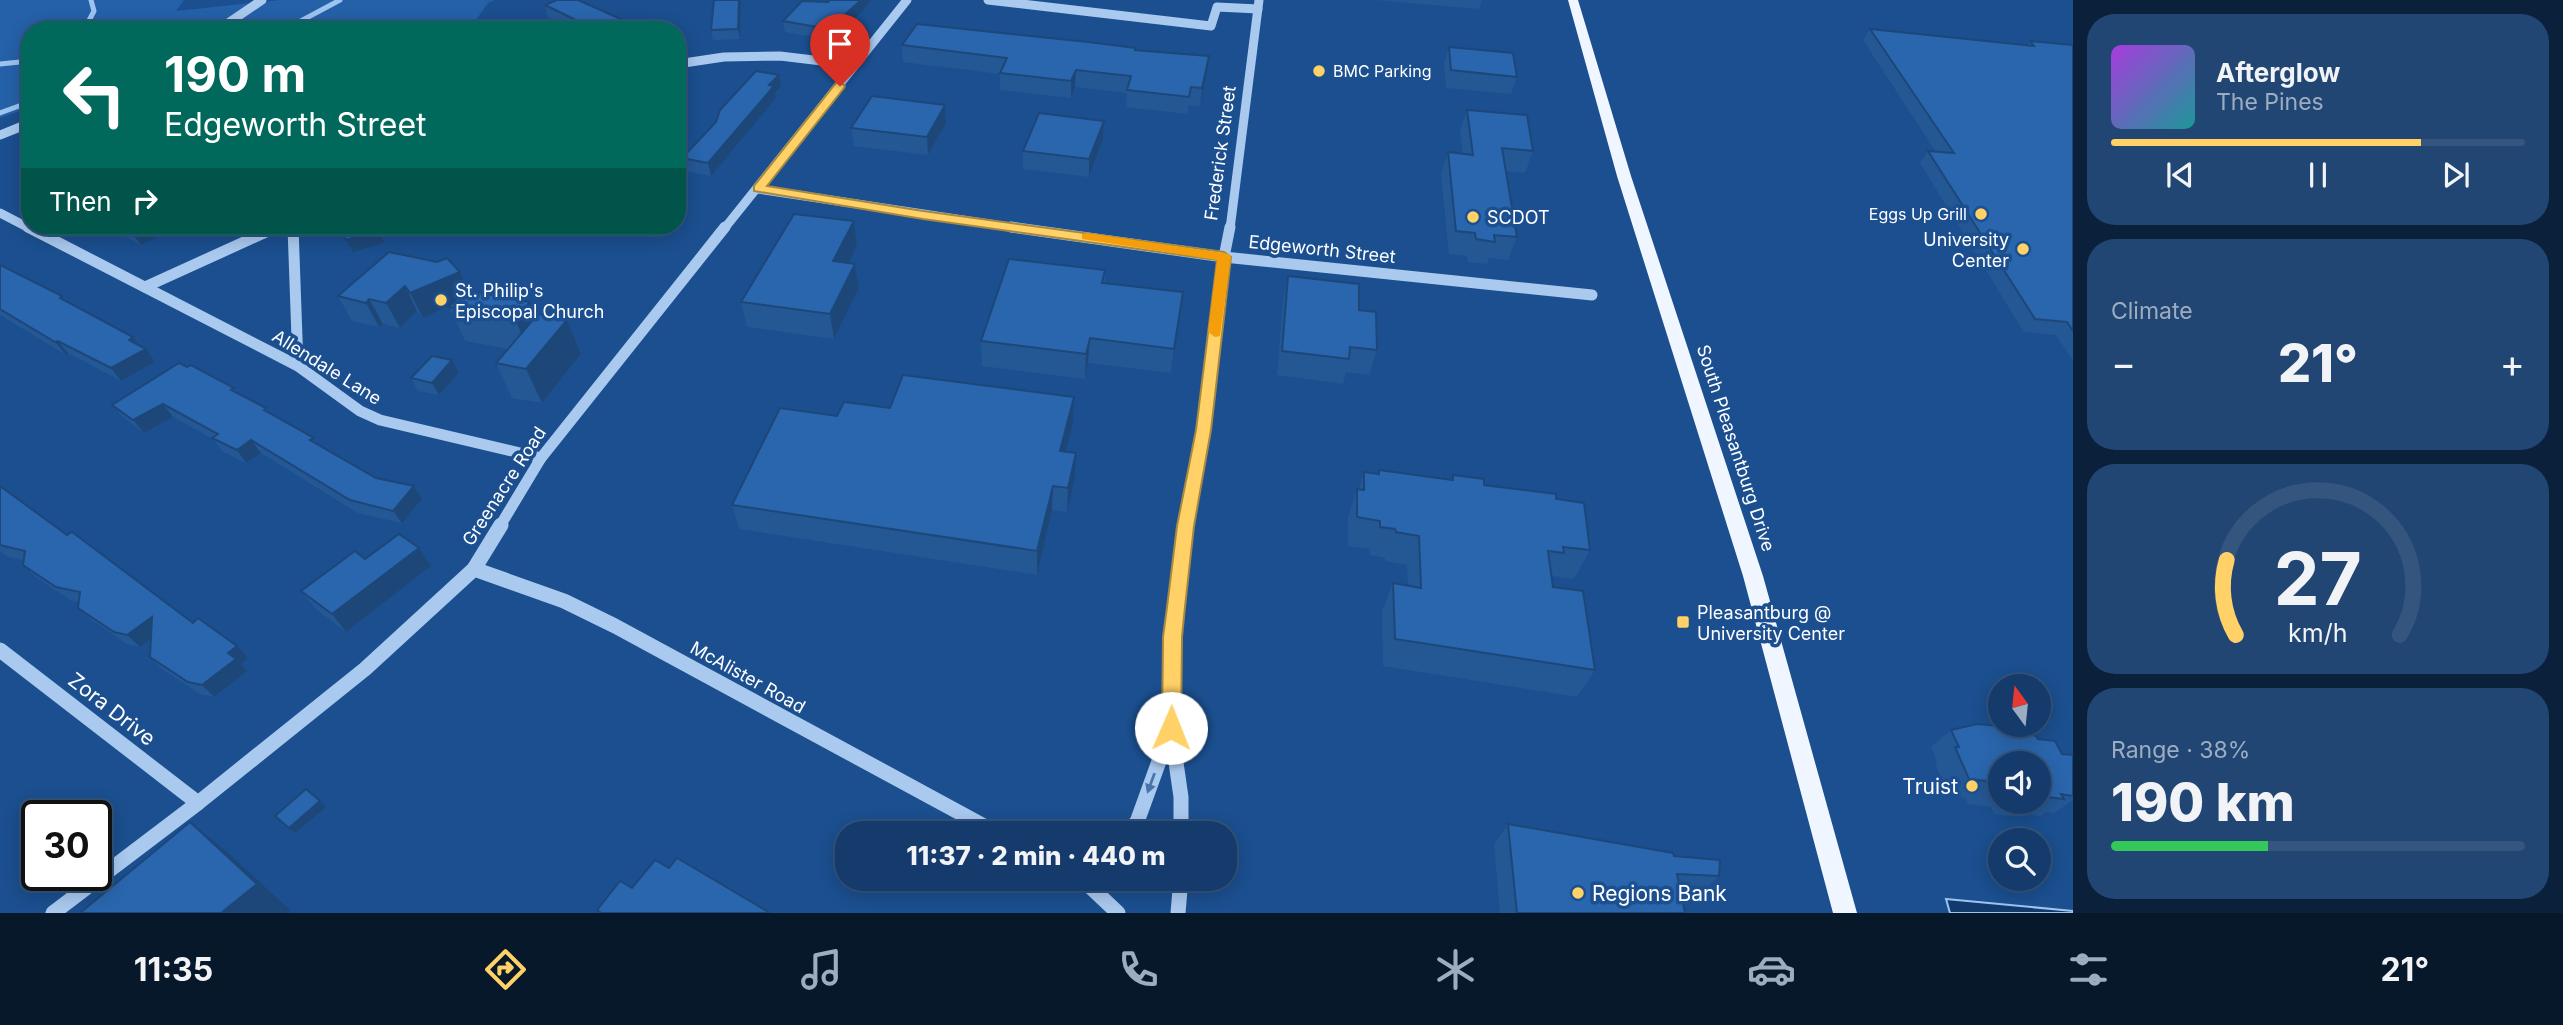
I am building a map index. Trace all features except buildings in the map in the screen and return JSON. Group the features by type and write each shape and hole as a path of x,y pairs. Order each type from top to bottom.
{"main road":[{"name":"South Pleasantburg Drive","path":"1573,0 1624,176 1753,576 1845,913"}],"street":[{"path":"231,21 262,0"},
{"name":"Greenacre Road","path":"53,913 198,803 365,669 474,569 541,458 907,0"},
{"path":"988,0 1211,26 1217,7 1259,5"},
{"name":"Frederick Street","path":"1181,821 1181,797 1171,728 1172,637 1186,526 1203,430 1224,257 1235,204 1259,5"},
{"path":"686,63 724,57 780,56 855,65"},
{"path":"0,135 21,127"},
{"name":"Edgeworth Street","path":"758,189 1224,257 1592,295"},
{"name":"Allendale Lane","path":"0,214 21,225"},
{"name":"Allendale Lane","path":"42,235 298,366 360,411 380,420 541,458"},
{"path":"145,287 260,235"},
{"path":"293,235 298,366"},
{"name":"McAlister Road","path":"474,569 565,601 615,626 975,821"},
{"name":"Zora Drive","path":"0,650 198,803"},
{"name":"Frederick Street","path":"1137,821 1171,728"},
{"path":"1095,891 1118,913"},
{"path":"1178,913 1180,891"}],"shaded area":[{"path":"0,0 184,0 176,11 280,0 495,0 488,3 475,21 21,21 21,110 0,118"},
{"path":"1946,899 2073,911 2073,913 1950,913"}],"waterway":[{"path":"89,21 94,11 91,0"},
{"path":"301,21 340,0"},
{"path":"0,64 21,62"},
{"path":"0,113 21,105"}],"slow traffic":[{"path":"1087,236 1224,257 1215,332"}],"place":[{"name":"BMC Parking","path":"1319,71"},
{"name":"Eggs Up Grill","path":"1981,214"},
{"name":"SCDOT","path":"1473,217"},
{"name":"University Center","path":"2023,249"},
{"name":"St. Philip's Episcopal Church","path":"441,300"},
{"name":"Pleasantburg @ University Center","path":"1683,622"},
{"name":"Truist","path":"1972,786"},
{"name":"Regions Bank","path":"1578,893"}],"route":[{"path":"840,86 758,189 1224,257 1203,430 1186,526 1172,637 1171,728"}]}
